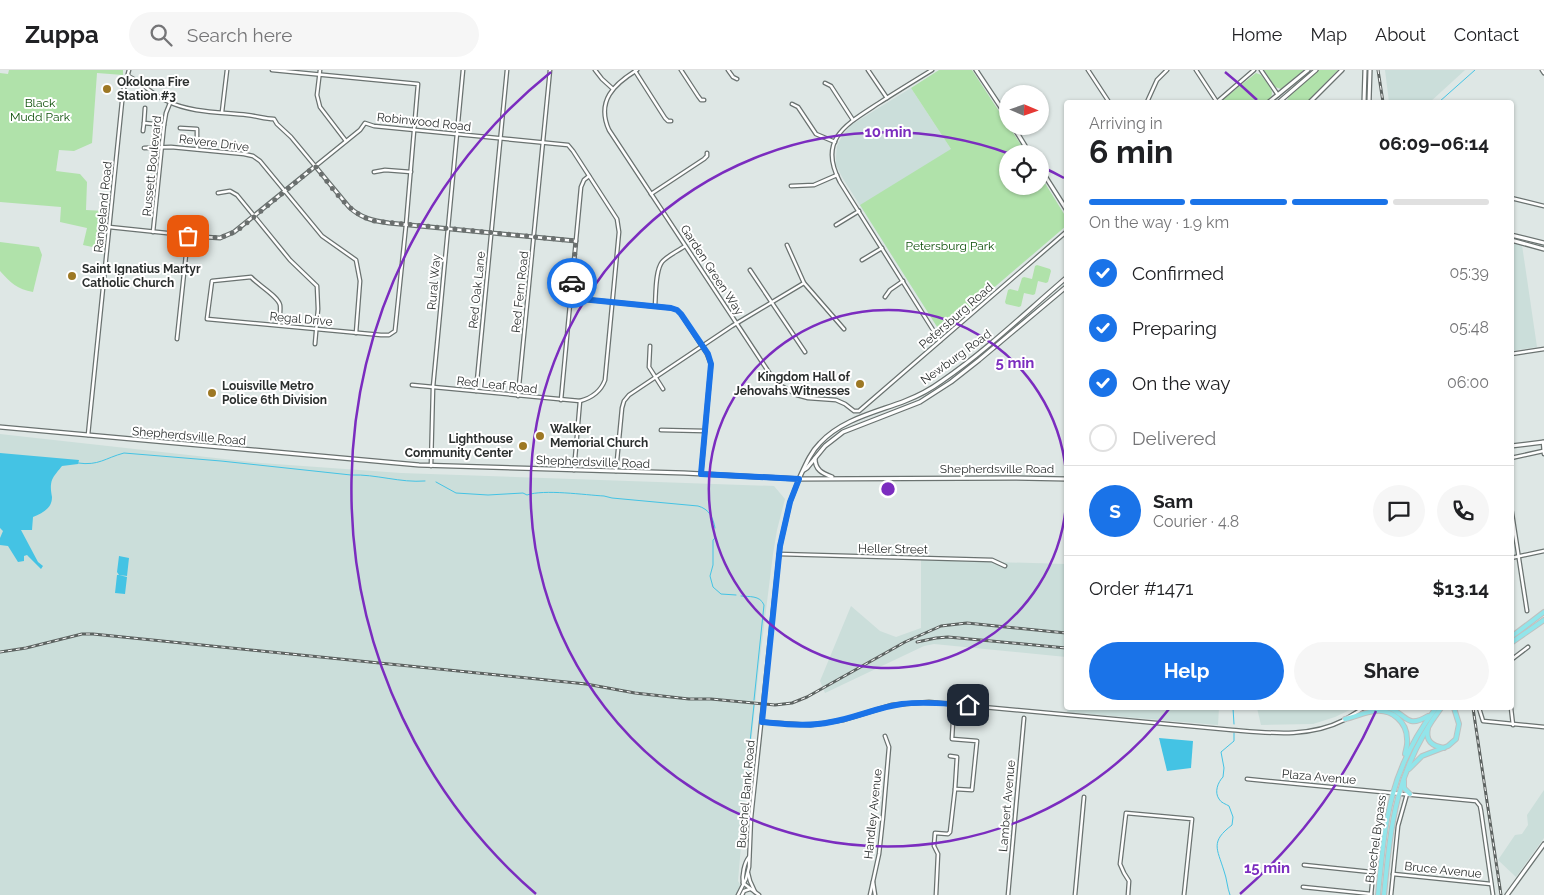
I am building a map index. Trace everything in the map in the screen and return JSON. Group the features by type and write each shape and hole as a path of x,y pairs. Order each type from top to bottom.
{"main road":[{"path":"976,70 999,104"},
{"path":"1272,100 1308,70"},
{"path":"1283,100 1316,70"},
{"path":"1312,100 1342,70"},
{"path":"1364,100 1365,70"},
{"path":"1369,100 1370,70"},
{"path":"1049,182 1064,206"},
{"path":"1514,236 1544,243"},
{"path":"1514,241 1544,249"},
{"name":"Newburg Road","path":"799,479 804,466 814,450 830,433 930,389 974,357 1064,280"},
{"name":"Newburg Road","path":"803,470 832,440 843,432 920,402 951,382 1064,289"},
{"name":"Shepherdsville Road","path":"0,427 431,466 701,474 799,479 1064,479"},
{"path":"1514,446 1543,442"},
{"path":"815,457 815,466 819,471 838,479"},
{"path":"1514,635 1544,612"},
{"path":"1514,641 1544,620"},
{"path":"1392,710 1413,722 1430,715"},
{"name":"Buechel Bypass","path":"1378,895 1385,828 1392,792 1404,761 1434,710"},
{"name":"Buechel Bypass","path":"1384,895 1391,830 1404,775 1416,748 1439,710"},
{"path":"1409,794 1404,788 1404,775 1422,756 1444,748 1452,743 1458,734 1459,720 1455,710"},
{"path":"1345,719 1374,711 1382,711 1393,715 1402,723 1406,732 1407,742 1404,761"},
{"path":"1432,720 1427,732 1428,740 1434,746 1444,748"},
{"path":"1508,895 1544,844"}],"street":[{"name":"Rangeland Road","path":"88,435 123,92 129,70"},
{"path":"222,112 226,70"},
{"path":"272,70 418,84 406,225"},
{"path":"320,70 317,98 320,107 346,141"},
{"name":"Rural Way","path":"431,466 433,387 463,70"},
{"name":"Red Oak Lane","path":"476,391 507,70"},
{"name":"Red Fern Road","path":"518,396 550,70"},
{"path":"595,70 612,89 620,81 636,71 665,118 670,121"},
{"path":"681,70 701,100 704,100"},
{"path":"728,70 737,79"},
{"path":"868,70 887,98"},
{"path":"932,70 844,127 835,142 832,158 836,175 940,341"},
{"path":"1088,70 1108,100"},
{"path":"1148,100 1157,80 1167,70"},
{"path":"1196,70 1216,100"},
{"path":"1219,100 1254,70"},
{"path":"1261,70 1278,95"},
{"path":"128,76 170,103 188,108 274,119 349,207 357,214 374,221 576,241"},
{"path":"825,83 831,86 854,120"},
{"name":"Garden Green Way","path":"612,89 606,103 605,117 607,127 773,378 782,387 802,397 841,402 856,412"},
{"name":"Russett Boulevard","path":"154,232 164,125 170,103"},
{"path":"792,104 798,107 816,134 835,142"},
{"path":"143,131 145,108"},
{"path":"144,123 164,125"},
{"name":"Robinwood Road","path":"109,228 188,236 224,237 234,232 285,192 360,130 365,123 374,126 543,142 568,146 590,176 618,222 619,232 613,302"},
{"path":"180,128 197,129 197,149"},
{"name":"Revere Drive","path":"144,148 197,149 253,156 262,164 322,236 356,260 360,281 356,333"},
{"path":"651,194 704,159 707,153"},
{"path":"374,172 384,170 411,172"},
{"path":"791,186 814,185 836,175"},
{"path":"561,400 581,187 584,180 590,176"},
{"path":"218,193 227,191 235,194 290,260 317,286 318,309 315,344"},
{"path":"1514,199 1544,206"},
{"path":"836,225 859,211"},
{"name":"Regal Drive","path":"279,325 279,303 251,277 212,281 207,319 356,333 392,334 396,324 406,225"},
{"name":"Petersburg Road","path":"856,412 1064,234"},
{"path":"177,339 188,236"},
{"path":"787,245 804,283 844,329"},
{"path":"655,306 659,267 663,261 685,246"},
{"path":"862,260 882,248"},
{"path":"750,270 805,352"},
{"path":"885,297 890,290 903,281"},
{"path":"616,471 624,401 628,394 804,283"},
{"path":"571,298 677,310 710,358 711,364 701,474"},
{"path":"574,470 580,402 597,392 604,382 613,302"},
{"path":"650,346 649,366 663,389"},
{"path":"1514,354 1544,349"},
{"name":"Red Leaf Road","path":"412,385 580,402"},
{"path":"661,430 705,431"},
{"path":"1514,457 1544,452 1543,442"},
{"name":"Buechel Bank Road","path":"743,883 746,879 750,861 779,554 790,502 799,479"},
{"path":"1514,528 1527,610"},
{"path":"1514,557 1544,551"},
{"name":"Heller Street","path":"779,554 992,560 1005,566"},
{"path":"1514,658 1528,647"},
{"path":"762,722 820,724 842,720 898,704 929,702 1281,734 1314,730 1345,719 1361,710"},
{"path":"954,704 952,739 976,741 972,790 955,789"},
{"path":"1479,710 1481,718 1485,722 1544,728"},
{"path":"1511,710 1513,724"},
{"name":"Lambert Avenue","path":"1008,895 1024,718"},
{"name":"Handley Avenue","path":"870,895 879,854 889,748 885,736"},
{"path":"936,895 938,854 934,846 935,833 948,834 950,832 955,789 957,757 950,756"},
{"name":"Plaza Avenue","path":"1247,779 1478,802 1492,884"},
{"path":"1391,895 1398,826 1409,794"},
{"path":"1075,895 1084,797"},
{"path":"1128,895 1130,881 1120,864 1126,813 1192,819 1184,895"},
{"path":"740,895 746,860 749,857"},
{"path":"1303,887 1371,894 1373,874 1371,872 1304,865"},
{"path":"748,872 755,892"},
{"name":"Bruce Avenue","path":"1393,874 1492,884"},
{"path":"873,881 875,895"},
{"path":"743,883 759,895"},
{"path":"1492,884 1493,895"},
{"path":"740,895 744,891 751,889"}],"shaded area":[{"path":"1385,70 1465,70 1432,100 1389,100"},
{"path":"911,88 951,149 941,333 836,165 837,146 851,125"},
{"path":"1514,244 1522,245 1537,347 1514,351"},
{"path":"0,434 261,463 401,473 774,486 785,499 773,554 759,666 741,846 738,881 746,895 0,895"},
{"path":"921,560 1064,564 1064,657 934,644 924,646 825,693 820,681 851,606 880,631 896,637 921,628"},
{"path":"1068,710 1219,710 1218,725 1067,712"},
{"path":"1257,710 1350,710 1313,724 1261,725"},
{"path":"1544,790 1544,838 1516,877 1498,860 1515,835 1522,834 1528,825 1527,815"}],"green space":[{"name":"Black Mudd Park","path":"9,70 123,70 123,75 97,73 92,143 74,151 59,150 56,171 80,174 87,182 86,210 105,211 102,249 83,245 87,228 60,222 61,207 0,202 0,73 8,74"},
{"name":"Petersburg Park","path":"939,70 972,70 999,111 999,135 1015,135 1021,145 999,145 999,195 1049,195 1049,190 1064,214 1064,228 941,333 860,205 951,149 911,88"},
{"path":"1264,70 1304,70 1281,89 1275,87"},
{"path":"1318,70 1338,70 1309,100 1287,100"},
{"path":"1256,73 1261,75 1272,92 1268,100 1222,100"},
{"path":"0,242 39,247 42,255 33,292 15,285 0,271"},
{"path":"1035,266 1050,269 1048,282 1038,281 1035,294 1033,295 1024,293 1021,306 1006,304 1008,290 1018,291 1024,277 1032,279"}],"water":[{"path":"0,453 79,460 78,464 62,466 55,474 51,486 52,501 50,505 46,510 33,517 32,530 21,530 38,562 43,566 41,569 27,555 24,556 24,561 18,562 8,546 0,545 3,531 0,528"},
{"path":"119,556 129,558 127,576 119,575 117,572"},
{"path":"117,575 127,577 125,594 115,593"},
{"path":"1159,738 1193,741 1191,768 1167,771"}],"waterway":[{"path":"1441,100 1475,70"},
{"path":"78,463 97,462 124,453 221,461 406,481 425,481"},
{"path":"436,482 456,493 488,495 523,493 527,495 544,492 565,493 698,506 710,514 715,528"},
{"path":"715,538 713,540 713,565 710,576 713,587 721,594 736,595"},
{"path":"741,596 757,598 764,605 754,700"},
{"path":"747,770 754,705"},
{"path":"1233,710 1234,724"},
{"path":"1230,895 1217,846 1220,836 1232,825 1233,817 1229,806 1219,799 1217,790 1218,784 1223,777 1224,768 1221,752 1234,741 1234,733"}],"railway":[{"path":"1378,70 1383,100"},
{"path":"0,652 26,648 82,634 93,634 586,684 635,693 689,699 711,699 775,705 792,703 807,697 905,642 941,626 967,623 1064,633"},
{"path":"917,642 948,637 1064,648"},
{"path":"1473,710 1501,895"}],"way so far":[{"path":"188,236 216,238 231,234 315,166 349,207 369,220 576,241 572,283"}],"place":[{"name":"Okolona Fire Station #3","path":"107,89"},
{"name":"Saint Ignatius Martyr Catholic Church","path":"72,276"},
{"name":"Kingdom Hall of Jehovahs Witnesses","path":"860,384"},
{"name":"Louisville Metro Police 6th Division","path":"212,393"},
{"name":"Walker Memorial Church","path":"540,436"},
{"name":"Lighthouse Community Center","path":"523,446"}],"route":[{"path":"572,283 571,298 671,308 681,314 708,354 711,364 701,474 799,479 790,502 780,546 762,722 820,724 904,703 929,702 968,705"}]}
